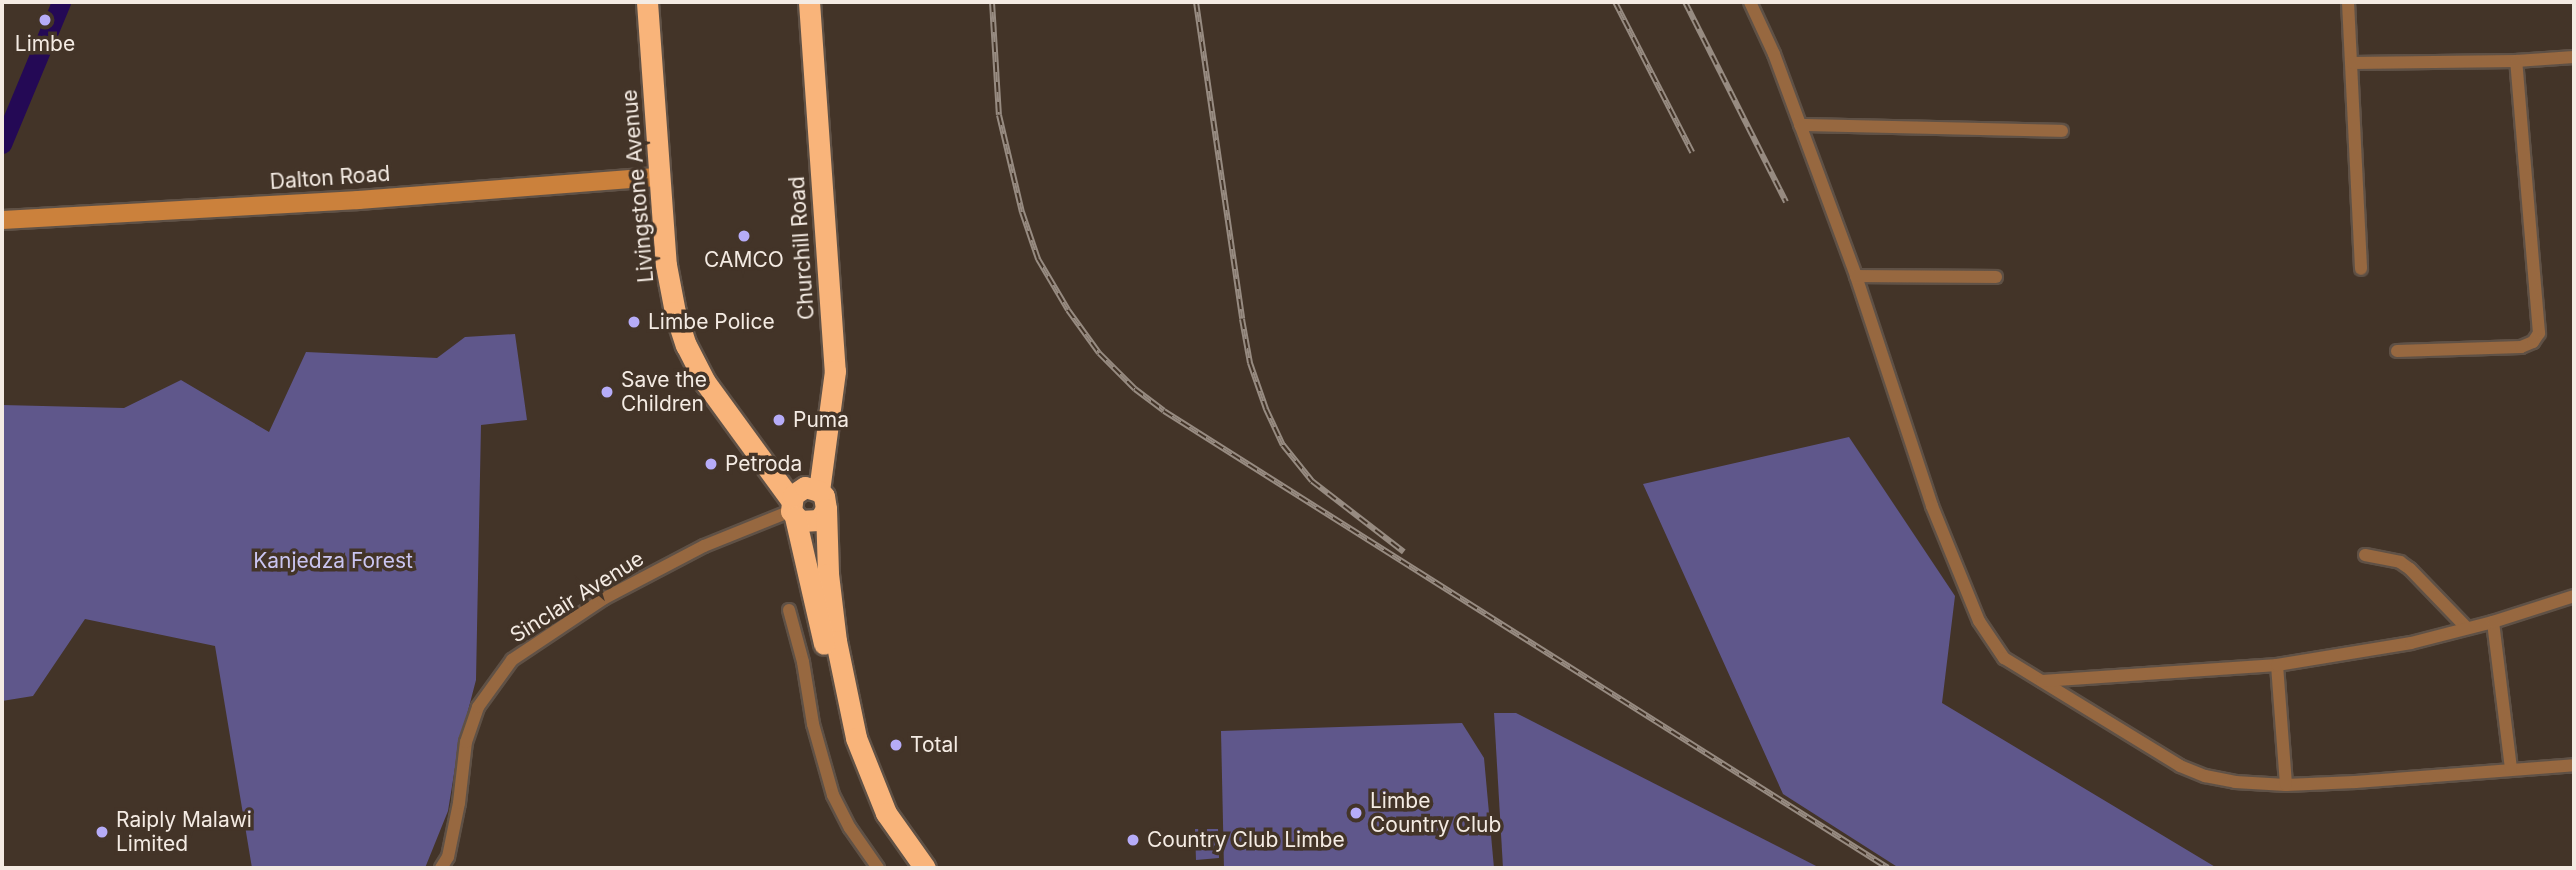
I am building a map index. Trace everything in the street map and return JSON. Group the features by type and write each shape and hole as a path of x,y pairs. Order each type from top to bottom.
{"highway":[{"name":"Livingstone Avenue","path":"647,2 666,265 675,312 686,345 712,394 793,509"},
{"name":"Churchill Road","path":"809,2 835,371 823,500 836,641 856,738 886,813 925,868"},
{"path":"793,509 813,522 823,500 805,487 799,490 793,509 840,711 861,781 877,818 912,868"}],"main road":[{"name":"Dalton Road","path":"2,220 317,203 660,177"}],"street":[{"path":"1750,2 1800,125 1856,276 1932,506 1979,621 2004,659 2180,766 2205,776 2235,782 2286,785 2422,778 2574,765"},
{"path":"2348,2 2361,269"},
{"path":"2352,64 2516,61 2574,57"},
{"path":"2397,351 2521,347 2533,342 2539,333 2516,61"},
{"path":"1800,125 2062,131"},
{"path":"1856,276 1996,277"},
{"name":"Sinclair Avenue","path":"441,868 448,858 459,803 466,742 478,707 512,660 545,634 625,587 704,546 793,509"},
{"path":"2365,555 2400,562 2419,577 2467,628"},
{"path":"2041,681 2277,665 2411,643 2493,622 2574,596"},
{"path":"789,610 803,662 813,724 833,795 850,828 878,868"},
{"path":"2493,622 2511,769"},
{"path":"2277,665 2286,785"}],"green space":[{"name":"Kanjedza Forest","path":"515,334 527,420 481,425 476,680 458,749 448,811 425,868 252,868 215,646 85,619 33,696 2,701 2,405 124,408 181,380 269,432 306,352 437,358 465,337"},
{"path":"1849,437 1955,596 1942,703 2217,868 1899,868 1783,794 1643,484"},
{"path":"1494,713 1516,713 1820,868 1503,868"},
{"name":"Limbe Country Club","path":"1462,723 1484,758 1494,868 1224,868 1221,731"},
{"path":"1195,829 1218,829 1219,858 1196,860"}],"waterway":[{"path":"2,144 61,2"}],"railway":[{"path":"992,2 999,115 1022,212 1038,259 1068,310 1099,353 1135,389 1164,411 1888,868"},
{"path":"1196,2 1242,319 1250,363 1266,409 1283,445 1312,481 1404,552"},
{"path":"1615,2 1692,152"},
{"path":"1685,2 1786,202"}],"place":[{"name":"Limbe","path":"45,20"},
{"name":"CAMCO","path":"744,236"},
{"name":"Limbe Police","path":"634,322"},
{"name":"Save the Children","path":"607,392"},
{"name":"Puma","path":"779,420"},
{"name":"Petroda","path":"711,464"},
{"name":"Total","path":"896,745"},
{"name":"Limbe Country Club","path":"1356,813"},
{"name":"Raiply Malawi Limited","path":"102,832"},
{"name":"Country Club Limbe","path":"1133,840"}]}
